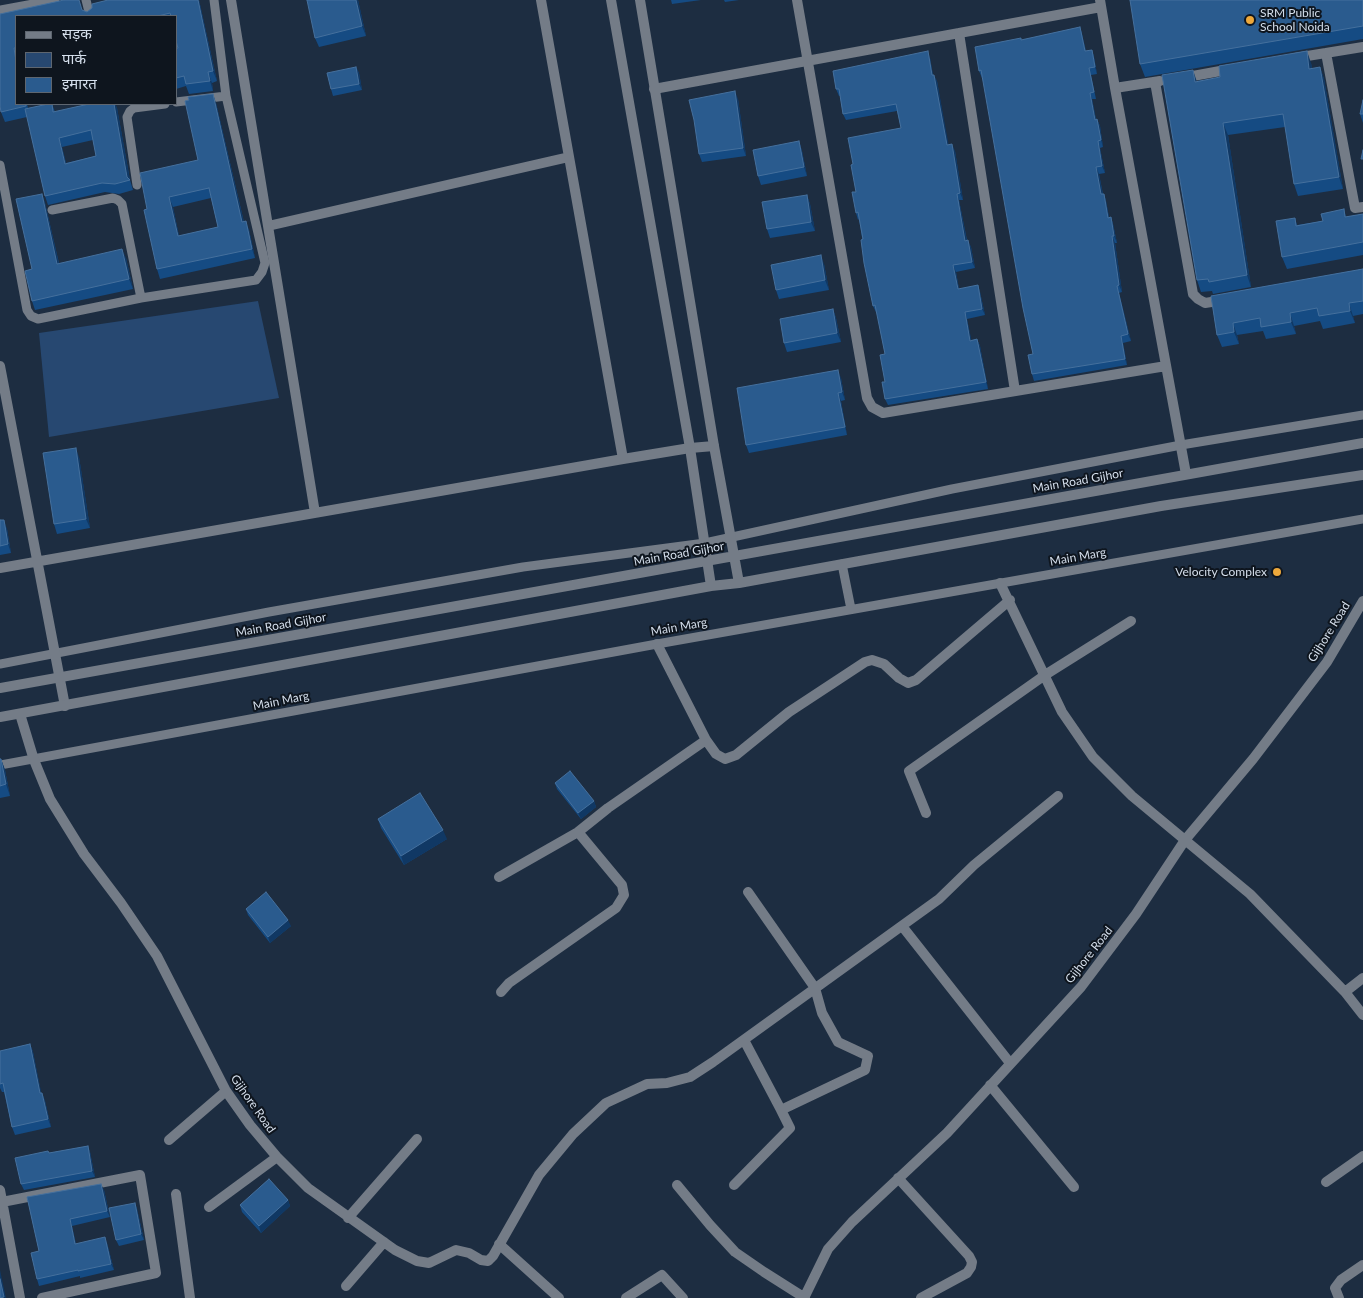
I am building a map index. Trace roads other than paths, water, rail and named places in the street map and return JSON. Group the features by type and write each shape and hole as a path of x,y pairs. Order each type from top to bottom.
{"street":[{"path":"231,0 315,513"},
{"path":"541,0 623,460"},
{"path":"611,0 690,448 711,586"},
{"path":"640,0 714,446 739,583"},
{"path":"797,0 867,398 872,407 883,413 1166,366"},
{"path":"654,89 959,33 1101,4 1186,474"},
{"path":"959,33 1014,391"},
{"path":"1288,59 1363,47"},
{"path":"1326,53 1355,208 1363,207"},
{"path":"1115,88 1240,68"},
{"path":"1155,82 1194,294 1205,303 1233,298"},
{"path":"268,226 569,157"},
{"path":"0,366 65,706"},
{"name":"Main Road Gijhor","path":"0,688 1363,443"},
{"path":"0,568 690,448 714,446"},
{"path":"0,717 711,586 739,583 1161,506 1363,474"},
{"path":"1000,583 1010,600 1062,712 1093,757 1132,796 1250,894 1345,992 1363,1015"},
{"path":"657,644 706,740 716,754 725,759 736,755 789,712 865,662 872,660 884,664 899,678 908,683 916,680 1010,600"},
{"name":"Gijhore Road","path":"804,1298 828,1249 852,1222 947,1133 1080,987 1136,914 1185,840 1253,759 1327,662 1363,601"},
{"path":"926,813 909,771 1045,675 1131,621"},
{"name":"Gijhore Road","path":"20,714 34,760 50,799 84,854 121,903 157,956 226,1091 250,1125 277,1156 308,1188 348,1218 384,1242 418,1261 429,1263 456,1250 488,1261 499,1244"},
{"path":"499,877 578,832 608,808 706,740"},
{"path":"559,1298 499,1244 538,1175 573,1134 606,1102 647,1084 667,1084 690,1077 744,1040 939,899 974,864 1058,796"},
{"path":"502,992 509,982 616,908 624,895 622,885 578,832"},
{"path":"748,892 815,988 822,1013 838,1042 868,1056 865,1070 781,1110"},
{"path":"902,926 1010,1063"},
{"path":"1345,992 1363,978"},
{"path":"734,1185 790,1128 744,1040"},
{"path":"990,1085 1074,1187"},
{"path":"169,1140 226,1091"},
{"path":"348,1218 417,1139"},
{"path":"210,1207 277,1156"},
{"path":"1326,1182 1363,1156"},
{"path":"2,1202 140,1175 156,1273 42,1298"},
{"path":"898,1178 969,1256 972,1262 967,1273 921,1298"},
{"path":"677,1185 710,1226 735,1252 804,1298"},
{"path":"0,1190 4,1234 20,1298"},
{"path":"176,1194 190,1298"},
{"path":"346,1286 384,1242"},
{"path":"1339,1298 1335,1288 1341,1280 1363,1265"},
{"path":"626,1298 662,1275 683,1298"}],"lane":[{"path":"0,10 55,0"},
{"path":"86,0 90,15"},
{"path":"0,165 27,310 31,316 38,319 141,298 256,280 262,272 264,263 226,96 214,0"},
{"path":"178,102 226,96"},
{"path":"137,185 127,117 134,108 157,105"},
{"path":"52,210 112,198 118,200 122,204 141,298"},
{"path":"0,664 269,612 523,567 705,543 952,489 1181,445 1363,415"},
{"name":"Main Marg","path":"0,765 657,644 1363,519"},
{"path":"842,564 851,609"}],"place":[{"name":"SRM Public School Noida","path":"1250,20"},
{"name":"Velocity Complex","path":"1277,572"}]}
